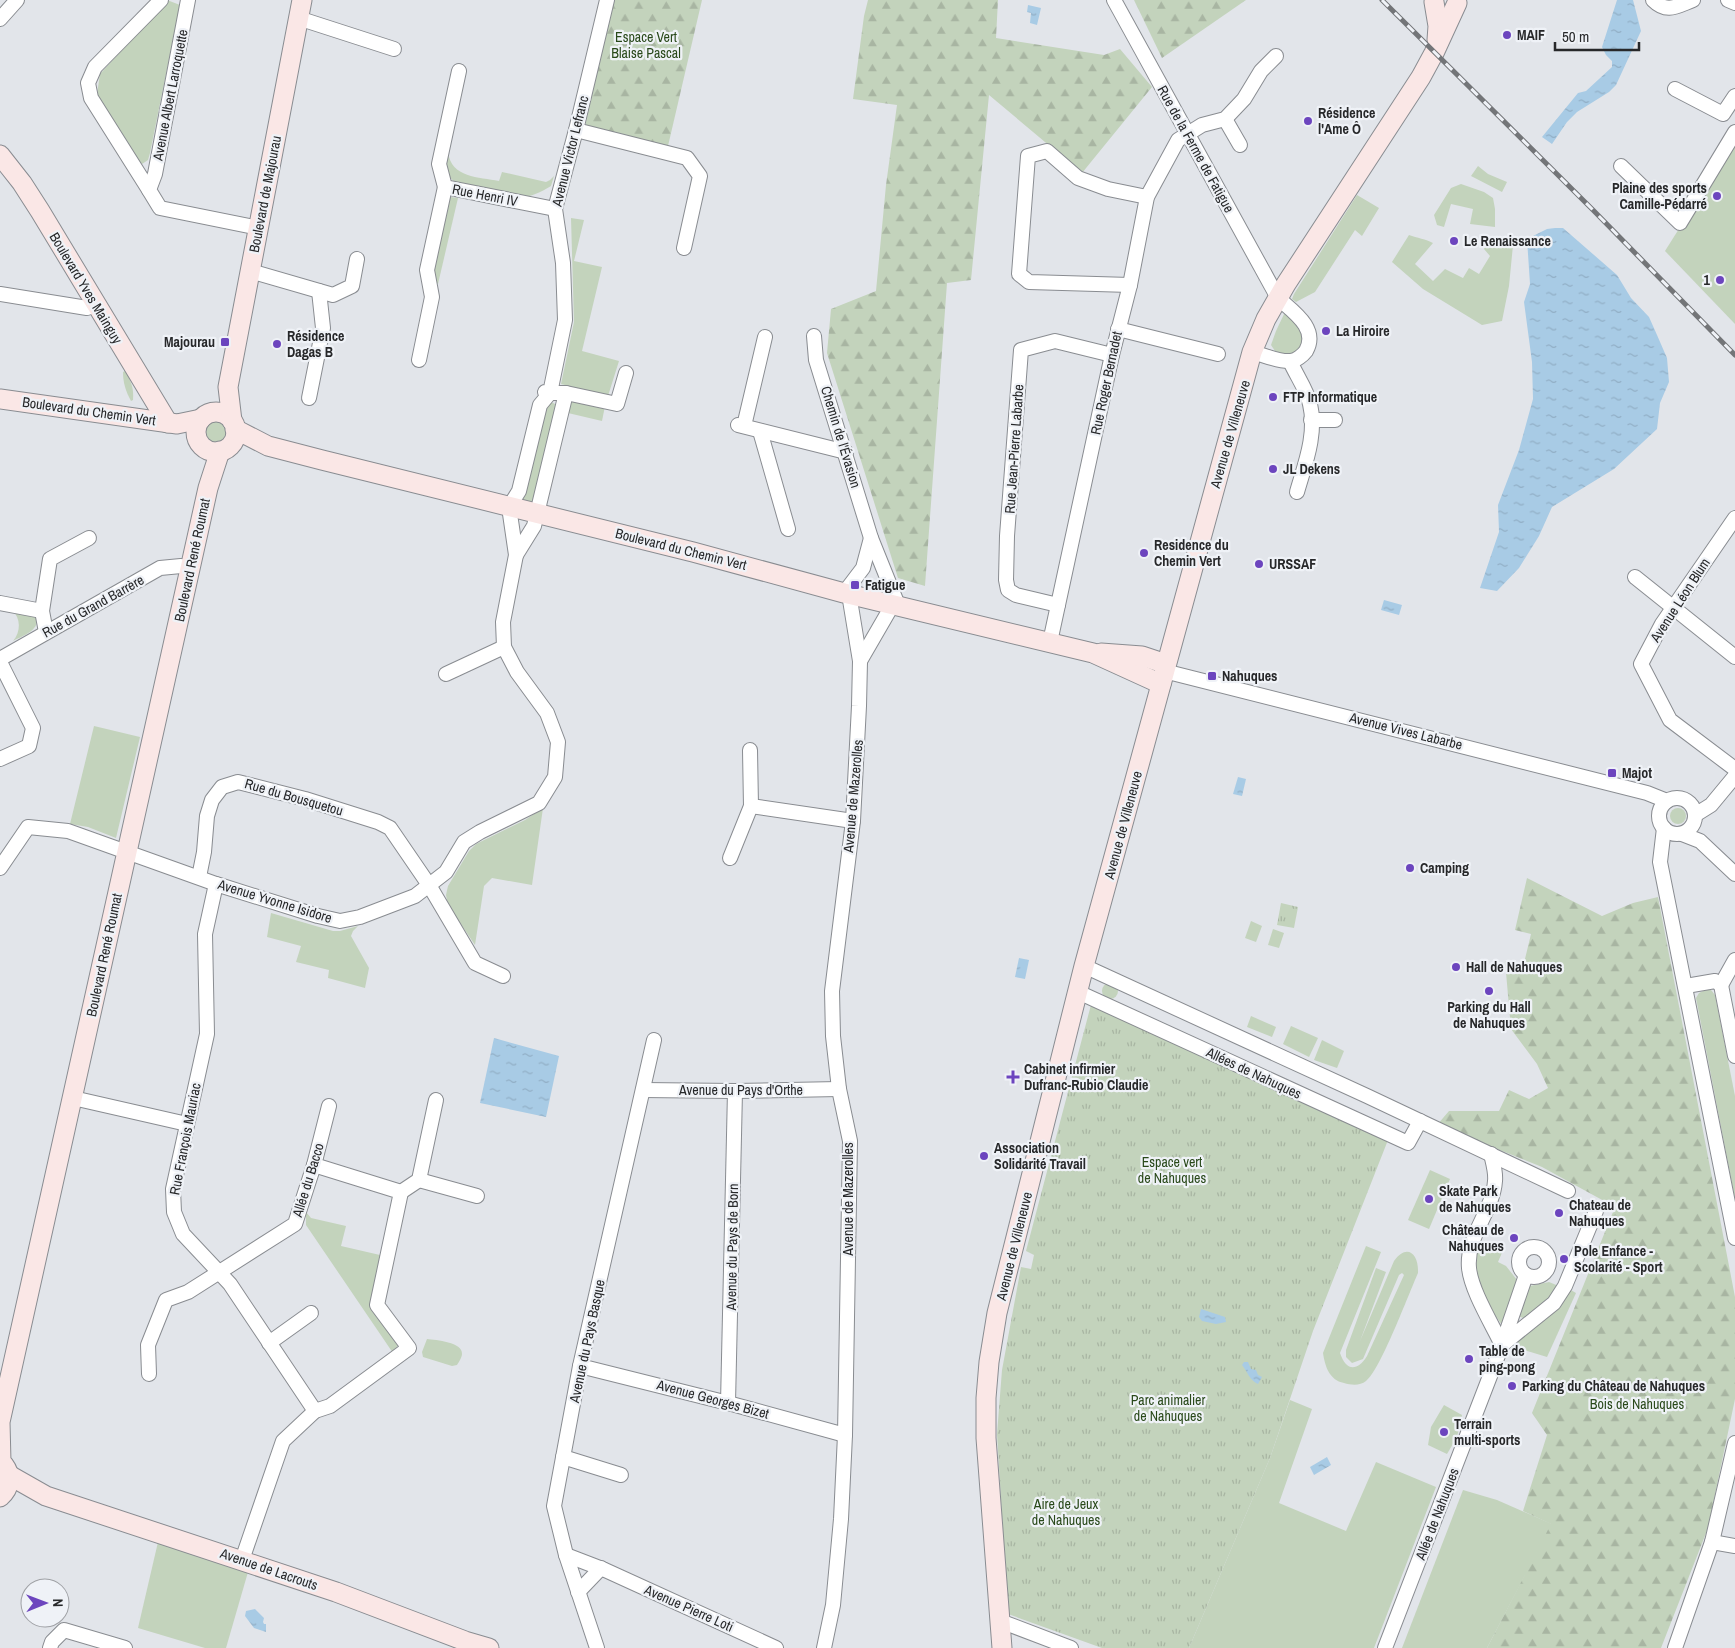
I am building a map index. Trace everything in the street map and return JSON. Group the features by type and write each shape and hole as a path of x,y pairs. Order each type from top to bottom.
{"street":[{"path":"0,19 17,0"},
{"name":"Avenue Albert Larroquette","path":"161,0 95,67 88,83 92,98 160,208 259,228"},
{"name":"Avenue Albert Larroquette","path":"149,190 155,174 188,0"},
{"name":"Avenue Victor Lefranc","path":"509,507 519,491 540,405 547,392 565,320 563,263 554,210 576,130 607,0"},
{"name":"Rue de la Ferme de Fatigue","path":"1114,0 1278,298"},
{"path":"1654,1 1662,7 1669,9 1693,0"},
{"path":"1728,0 1735,3"},
{"path":"1432,1 1446,4 1461,1"},
{"name":"Avenue de Villeneuve","path":"1432,1 1438,26 1434,53"},
{"name":"Avenue de Villeneuve","path":"1002,1648 986,1438 988,1362 997,1313 1084,966 1252,352 1266,319 1278,298 1411,95 1461,1"},
{"path":"300,9 394,49"},
{"name":"Boulevard de Majourau","path":"221,440 228,387 300,9"},
{"path":"1187,134 1202,125 1225,119 1244,99 1261,71 1276,56"},
{"name":"Rue Henri IV","path":"459,71 439,164 445,187 554,210"},
{"path":"1675,90 1723,114 1735,96"},
{"path":"1225,119 1240,145"},
{"path":"576,130 686,158 700,176 684,248"},
{"path":"1621,166 1680,223 1735,132"},
{"name":"Rue Roger Bernadet","path":"1050,642 1118,329 1130,285 1147,197 1178,140 1187,134"},
{"path":"1130,285 1029,282 1019,274 1028,156 1047,152 1078,178 1108,189 1147,197"},
{"name":"Boulevard Yves Mainguy","path":"0,155 22,182 143,383 173,423"},
{"path":"419,360 432,296 427,270 445,187"},
{"path":"250,271 333,295 352,286 357,259"},
{"path":"309,398 323,328 320,291"},
{"path":"0,294 85,307 96,304"},
{"path":"1252,352 1290,361 1297,359 1306,352 1310,341 1309,332 1300,317 1278,298"},
{"path":"1118,329 1218,354"},
{"name":"Chemin de l'Évasion","path":"814,336 816,360 846,452 871,538 895,604"},
{"path":"766,337 741,426 846,452"},
{"name":"Rue Jean-Pierre Labarbe","path":"1058,605 1016,595 1008,590 1006,580 1007,536 1021,350 1055,341 1112,356"},
{"path":"1290,361 1310,403 1311,420 1310,450 1297,492"},
{"path":"547,392 566,393 617,404 626,373"},
{"path":"124,417 138,401 143,383"},
{"name":"Boulevard de Majourau","path":"205,416 228,387"},
{"path":"516,555 534,526 566,393"},
{"name":"Boulevard du Chemin Vert","path":"0,399 173,423 219,412 229,417 221,440 268,446 693,552 846,593 1050,642 1164,673"},
{"path":"205,416 196,430 221,440"},
{"path":"1311,420 1335,420"},
{"path":"173,423 221,440"},
{"path":"760,431 788,529"},
{"name":"Boulevard René Roumat","path":"3,1478 0,1422 208,488 221,440"},
{"path":"446,674 504,647 503,622 516,555 509,507"},
{"name":"Avenue Léon Blum","path":"1735,518 1662,624 1641,664 1670,720 1735,769"},
{"path":"46,632 42,610 50,559 89,538"},
{"path":"846,593 862,568 871,538"},
{"name":"Rue du Grand Barrère","path":"0,661 46,632 160,568 181,566 190,568"},
{"path":"1635,577 1735,657"},
{"name":"Avenue de Mazerolles","path":"824,1648 833,1605 841,1519 844,1435 850,1141 839,1089 833,1036 832,991 852,821 860,661 846,593"},
{"path":"0,603 42,610"},
{"name":"Avenue de Mazerolles","path":"860,661 895,604"},
{"path":"1142,656 1174,633"},
{"name":"Avenue Yvonne Isidore","path":"0,868 28,827 68,832 216,884 340,921 360,918 415,896 446,872 464,842 539,803 555,777 558,742 547,713 517,672 504,647"},
{"name":"Boulevard du Chemin Vert","path":"1093,653 1110,652 1142,656 1164,673"},
{"path":"0,661 33,728 29,746 0,759"},
{"name":"Avenue Vives Labarbe","path":"1164,673 1647,793 1667,801"},
{"path":"730,858 751,806 750,750"},
{"path":"1673,832 1686,832 1694,820 1711,805 1735,776"},
{"name":"Rue du Bousquetou","path":"199,877 204,852 207,816 212,800 222,787 238,782 305,799 378,822 390,828 429,885 475,963 504,976"},
{"path":"1647,793 1660,814"},
{"path":"1711,805 1688,802 1678,798 1667,801 1661,809 1659,819 1673,832 1700,841 1735,874"},
{"path":"1688,802 1694,810 1694,820 1700,841"},
{"path":"751,806 852,821"},
{"path":"1673,832 1660,862 1735,1238"},
{"name":"Rue François Mauriac","path":"216,884 205,934 207,1034 173,1189 174,1212 183,1234 230,1284 315,1411"},
{"path":"1735,960 1721,985 1735,1056"},
{"name":"Allées de Nahuques","path":"1084,966 1568,1191"},
{"path":"1686,986 1715,981 1721,985"},
{"name":"Allées de Nahuques","path":"1078,992 1408,1143 1420,1121"},
{"name":"Avenue du Pays Basque","path":"594,1645 566,1555 554,1506 580,1366 654,1040"},
{"name":"Avenue du Pays d'Orthe","path":"643,1090 839,1089"},
{"name":"Avenue du Pays de Born","path":"728,1403 735,1091"},
{"path":"73,1098 187,1124"},
{"path":"242,1560 283,1441 315,1411 330,1406 409,1348 377,1305 402,1192 419,1180 436,1100"},
{"name":"Allée du Bacco","path":"149,1374 148,1345 166,1300 188,1292 295,1224 314,1165 329,1106"},
{"path":"1491,1154 1495,1172 1494,1190 1470,1248 1469,1268 1474,1287 1502,1345"},
{"path":"314,1165 402,1192"},
{"path":"419,1180 477,1196"},
{"path":"1502,1345 1554,1303 1565,1286 1596,1211"},
{"path":"1502,1345 1526,1275"},
{"path":"269,1342 310,1313"},
{"name":"Allée de Nahuques","path":"1386,1648 1502,1345"},
{"name":"Avenue Georges Bizet","path":"580,1366 728,1403 844,1435"},
{"path":"1675,1648 1712,1542 1735,1443"},
{"path":"563,1458 621,1475"},
{"name":"Avenue de Lacrouts","path":"3,1478 46,1496 242,1560 489,1648"},
{"path":"1712,1542 1735,1546"},
{"name":"Avenue Pierre Loti","path":"566,1555 601,1568 776,1648"},
{"path":"578,1592 601,1568"},
{"path":"1000,1621 1071,1648"},
{"path":"50,1648 52,1642 64,1630 125,1648"}],"green space":[{"path":"167,0 180,5 150,153 148,160 142,164 134,155 97,94 100,74"},
{"name":"Espace Vert Blaise Pascal","path":"611,0 702,0 668,146 585,127"},
{"path":"868,0 998,0 996,38 1104,55 1120,49 1152,87 1082,173 989,95 971,280 947,283 925,586 898,578 827,353 831,309 876,291 886,185 897,105 853,99 864,16"},
{"path":"1134,0 1246,0 1162,58"},
{"name":"Plaine des sports Camille-Pédarré","path":"1735,140 1735,324 1665,251"},
{"path":"448,152 454,167 460,172 475,177 499,181 502,172 546,182 554,176 551,186 539,192 521,198 507,197 464,186 450,178 446,163"},
{"path":"1478,166 1488,174 1507,182 1502,192 1471,176"},
{"path":"1461,184 1484,192 1493,198 1495,227 1470,224 1473,209 1451,204 1444,227 1437,225 1434,215 1451,188"},
{"path":"1357,195 1379,208 1362,236 1355,230 1315,292 1296,302 1292,299 1294,294"},
{"path":"451,197 458,198 438,284 433,279 432,264 446,202"},
{"path":"571,218 584,220 574,261 602,267 582,351 619,361 608,396 561,384 574,322"},
{"path":"1409,235 1433,243 1415,264 1433,281 1445,269 1463,278 1469,268 1479,274 1490,256 1484,249 1487,242 1513,245 1509,286 1502,321 1482,325 1423,289 1392,262"},
{"path":"1285,312 1307,334 1299,352 1289,356 1275,351 1271,345"},
{"path":"125,371 132,388 133,400 131,401 124,384 123,372"},
{"path":"569,399 605,406 602,421 568,413"},
{"path":"551,402 557,405 534,502 527,505 518,499 548,403"},
{"path":"216,420 224,424 228,432 224,440 216,444 208,440 204,432 208,424"},
{"path":"12,610 37,618 37,623 33,630 13,641 19,625 17,617"},
{"path":"94,726 140,737 116,838 88,827 70,824"},
{"path":"543,808 532,885 492,878 484,886 475,945 448,905 446,895 448,886 469,851 476,844 525,820"},
{"path":"1678,808 1684,810 1686,816 1684,822 1678,824 1672,822 1670,816 1672,810"},
{"name":"Bois de Nahuques","path":"1527,878 1602,916 1633,903 1658,897 1735,1297 1735,1399 1708,1528 1661,1648 1487,1648 1551,1524 1523,1511 1547,1435 1532,1413 1615,1207 1542,1167 1437,1125 1449,1111 1499,1111 1509,1090 1529,1099 1548,1088 1537,1064 1511,1029 1505,961 1523,967 1531,934 1515,930"},
{"path":"1281,903 1298,907 1294,928 1277,925"},
{"path":"271,913 333,931 358,926 351,936 369,968 365,988 328,978 329,970 296,962 301,946 267,937"},
{"path":"1251,921 1262,926 1256,942 1245,938"},
{"path":"1273,929 1284,933 1279,948 1268,945"},
{"path":"1107,983 1113,983 1118,988 1116,997 1107,999 1102,994 1102,988"},
{"path":"1711,990 1715,995 1735,1096 1735,1199 1696,998 1699,993"},
{"path":"1092,1001 1388,1140 1313,1331 1270,1458 1189,1648 1102,1648 1008,1614 997,1434 1002,1370 1021,1267 1031,1269 1034,1255 1026,1251"},
{"path":"1251,1016 1276,1027 1272,1037 1247,1027"},
{"path":"1291,1026 1318,1038 1309,1057 1283,1044"},
{"path":"1322,1040 1344,1051 1337,1068 1314,1060"},
{"name":"Skate Park de Nahuques","path":"1430,1170 1450,1179 1429,1229 1408,1220"},
{"path":"306,1212 311,1218 346,1226 341,1246 380,1255 375,1286 400,1342 393,1353 306,1225"},
{"path":"1480,1241 1504,1248 1498,1262 1506,1266 1521,1285 1502,1325 1482,1297 1473,1258"},
{"path":"1366,1246 1381,1252 1340,1353 1342,1359 1349,1366 1356,1367 1367,1356 1404,1275 1402,1273 1399,1275 1363,1359 1352,1363 1346,1357 1346,1350 1376,1268 1386,1272 1360,1341 1394,1261 1403,1253 1411,1253 1418,1266 1418,1273 1379,1363 1366,1381 1361,1384 1352,1385 1331,1376 1323,1353"},
{"path":"1549,1282 1561,1287 1530,1321 1516,1315 1530,1286"},
{"path":"1569,1289 1576,1293 1547,1357 1524,1350 1518,1343 1520,1335"},
{"path":"427,1339 448,1342 458,1347 462,1354 457,1365 452,1366 423,1357 422,1352"},
{"path":"1290,1400 1312,1409 1279,1503 1346,1531 1376,1462 1436,1487 1374,1648 1189,1648 1270,1458"},
{"name":"Terrain multi-sports","path":"1444,1405 1462,1415 1457,1437 1447,1454 1428,1445 1431,1427"},
{"path":"1463,1490 1497,1500 1552,1524 1487,1648 1402,1648"},
{"path":"158,1542 248,1572 226,1648 205,1648 138,1628"}],"water":[{"path":"1617,0 1633,0 1641,31 1616,85 1609,92 1577,112 1567,122 1552,144 1542,137 1578,93 1586,91 1612,67 1612,61 1602,47"},
{"path":"1028,5 1041,8 1037,25 1030,23 1031,13 1027,12"},
{"path":"1563,228 1617,275 1631,298 1649,317 1667,358 1669,382 1660,403 1657,429 1614,469 1552,507 1539,536 1519,568 1497,591 1480,588 1499,532 1498,505 1519,450 1533,399 1532,362 1524,302 1530,284 1527,239 1547,229"},
{"path":"1384,600 1402,605 1399,615 1381,610"},
{"path":"1238,777 1246,779 1242,796 1233,794"},
{"path":"1019,958 1029,960 1025,979 1015,977"},
{"path":"494,1038 559,1056 546,1117 480,1103"},
{"path":"1201,1309 1225,1317 1226,1322 1216,1324 1202,1321 1199,1317"},
{"path":"1244,1362 1248,1362 1251,1369 1256,1370 1258,1375 1262,1377 1258,1384 1255,1383 1242,1365"},
{"path":"1327,1457 1331,1465 1314,1475 1310,1467"},
{"path":"255,1609 264,1618 263,1622 266,1624 266,1632 254,1628 245,1616 246,1611"}],"railway":[{"path":"1382,0 1593,210 1735,355"}],"place":[{"name":"MAIF","path":"1507,35"},
{"name":"Résidence l'Ame Ô","path":"1308,121"},
{"name":"Plaine des sports Camille-Pédarré","path":"1717,196"},
{"name":"Le Renaissance","path":"1454,241"},
{"name":"1","path":"1720,280"},
{"name":"La Hiroire","path":"1326,331"},
{"name":"Majourau","path":"225,342"},
{"name":"Résidence Dagas B","path":"277,344"},
{"name":"FTP Informatique","path":"1273,397"},
{"name":"JL Dekens","path":"1273,469"},
{"name":"Residence du Chemin Vert","path":"1144,553"},
{"name":"URSSAF","path":"1259,564"},
{"name":"Fatigue","path":"855,585"},
{"name":"Nahuques","path":"1212,676"},
{"name":"Majot","path":"1612,773"},
{"name":"Camping","path":"1410,868"},
{"name":"Hall de Nahuques","path":"1456,967"},
{"name":"Parking du Hall de Nahuques","path":"1489,991"},
{"name":"Cabinet infirmier Dufranc-Rubio Claudie","path":"1013,1077"},
{"name":"Association Solidarité Travail","path":"984,1156"},
{"name":"Skate Park de Nahuques","path":"1429,1199"},
{"name":"Chateau de Nahuques","path":"1559,1213"},
{"name":"Château de Nahuques","path":"1514,1238"},
{"name":"Pole Enfance - Scolarité - Sport","path":"1564,1259"},
{"name":"Table de ping-pong","path":"1469,1359"},
{"name":"Parking du Château de Nahuques","path":"1512,1386"},
{"name":"Terrain multi-sports","path":"1444,1432"}],"park label":[{"name":"Espace vert de Nahuques","path":"1172,1170"},
{"name":"Parc animalier de Nahuques","path":"1168,1408"},
{"name":"Aire de Jeux de Nahuques","path":"1066,1512"}]}
